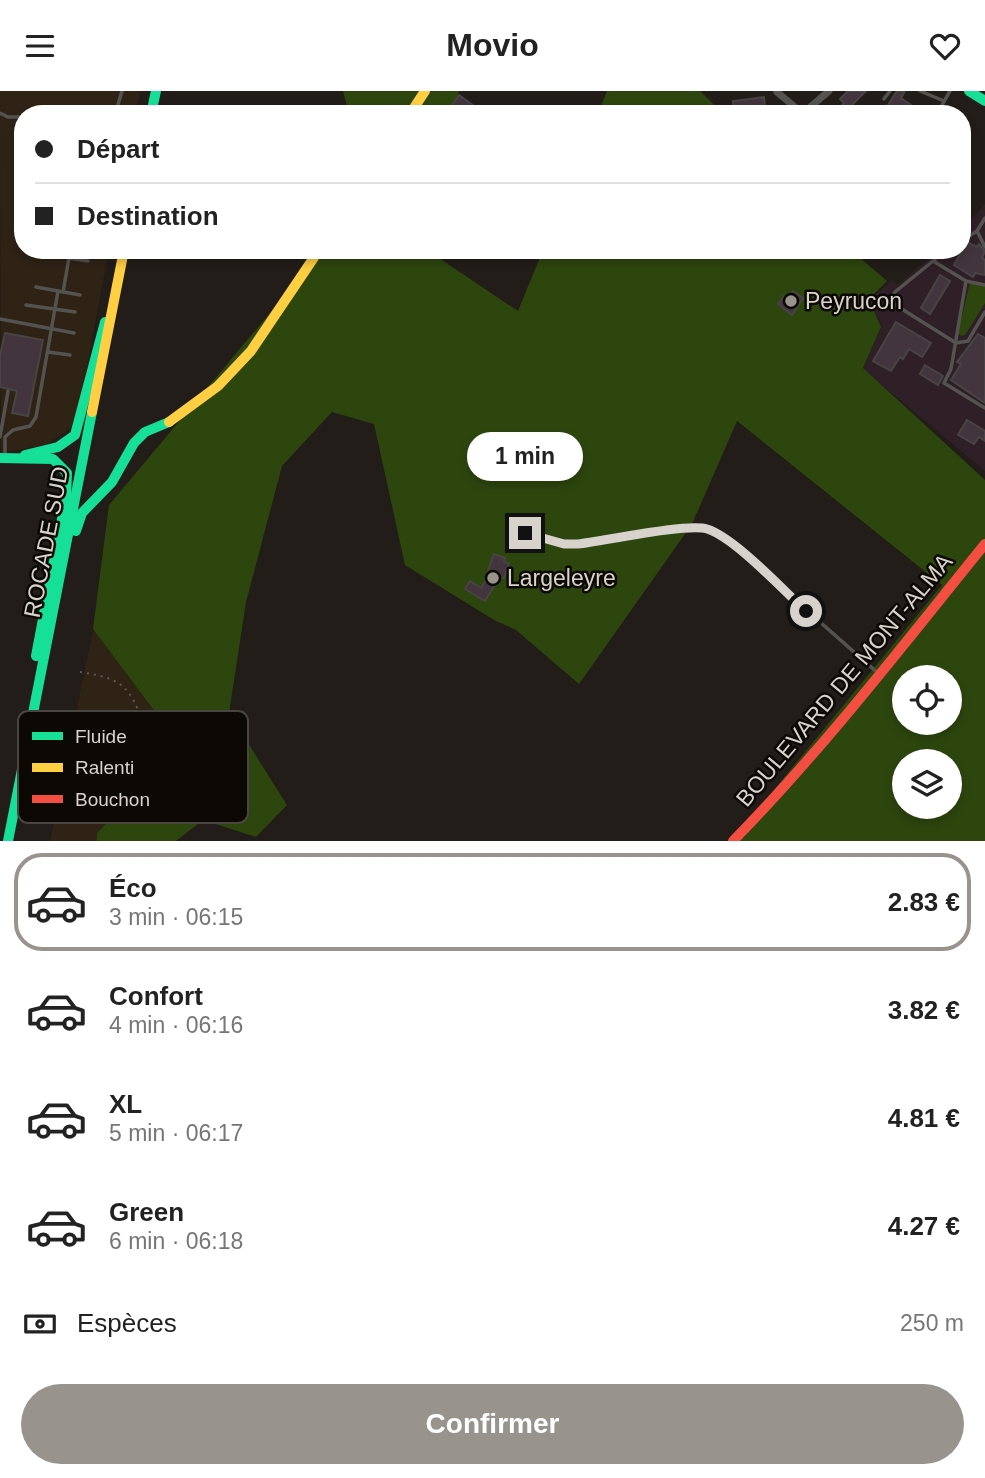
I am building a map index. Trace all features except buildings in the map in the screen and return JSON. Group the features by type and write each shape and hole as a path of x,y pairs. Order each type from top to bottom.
{"main road":[{"path":"969,91 985,101"},
{"path":"2,456 27,455 55,449 69,442 75,435 122,259"},
{"name":"ROCADE SUD","path":"34,711 123,259"},
{"path":"52,619 82,513 112,482 134,443 145,432 169,422 218,386 251,351 312,259"},
{"path":"2,456 53,459 67,473 68,484 29,711"},
{"name":"BOULEVARD DE MONT-ALMA","path":"733,841 780,793 985,544"},
{"name":"ROCADE SUD","path":"8,841 18,790"}],"street":[{"path":"812,105 829,91"},
{"path":"777,92 792,105"}],"lane":[{"path":"884,99 890,91"},
{"path":"920,91 944,101"},
{"path":"942,105 950,91"},
{"path":"971,233 977,231 985,218"},
{"path":"977,231 985,247"},
{"path":"2,437 13,430 30,426 36,417 55,310 69,259"},
{"path":"75,259 88,261"},
{"path":"935,259 895,292 889,301 956,343 968,341 985,312"},
{"path":"933,261 966,281 985,285"},
{"path":"966,281 951,369 944,383 985,408"},
{"path":"36,287 80,295"},
{"path":"26,305 75,312"},
{"path":"0,319 74,334"},
{"path":"48,352 70,355"},
{"path":"2,456 8,391"},
{"path":"525,533 564,544 578,544 686,528 706,529 727,540 880,674"}],"path":[{"path":"80,672 108,677 118,682 129,693 138,710"}],"shaded area":[{"path":"0,91 140,91 138,105 14,105 14,259 107,259 76,424 48,444 1,453"},
{"path":"985,204 985,471 863,369 882,326 870,300 892,280 898,285 928,259 971,259 971,220"},
{"path":"93,629 155,711 76,711"},
{"path":"54,823 107,823 97,833 97,841 50,841"}],"green space":[{"path":"343,91 459,91 454,105 347,105"},
{"path":"607,91 700,91 715,105 602,105"},
{"path":"313,259 440,259 518,311 539,259 861,259 887,281 869,299 881,327 863,368 985,480 985,841 732,841 942,585 737,421 692,524 579,684 516,630 494,620 405,565 374,424 332,412 282,466 246,602 229,711 154,711 93,629 109,505"},
{"path":"970,283 985,286 985,303 965,335 961,336 958,333"},
{"path":"248,743 287,805 256,837 212,823 248,823"},
{"path":"107,823 199,823 176,841 97,841 97,833"}],"traffic: fast":[{"path":"153,105 156,91"},
{"path":"969,91 985,101"},
{"path":"25,455 58,447 75,435 105,322"},
{"path":"33,711 92,412"},
{"path":"76,531 82,513 112,482 134,443 145,432 169,422"},
{"path":"0,458 53,459 67,473 66,498 36,656"},
{"path":"8,841 18,790"}],"traffic: slow":[{"path":"416,105 425,91"},
{"path":"92,412 122,259"},
{"path":"169,422 218,386 251,351 313,259"}],"traffic: jam":[{"path":"733,841 831,733 985,544"}],"place":[{"name":"Peyrucon","path":"791,301"},
{"name":"Largeleyre","path":"493,578"}],"route":[{"path":"525,533 564,544 578,544 686,528 706,529 727,540 806,611"}]}
